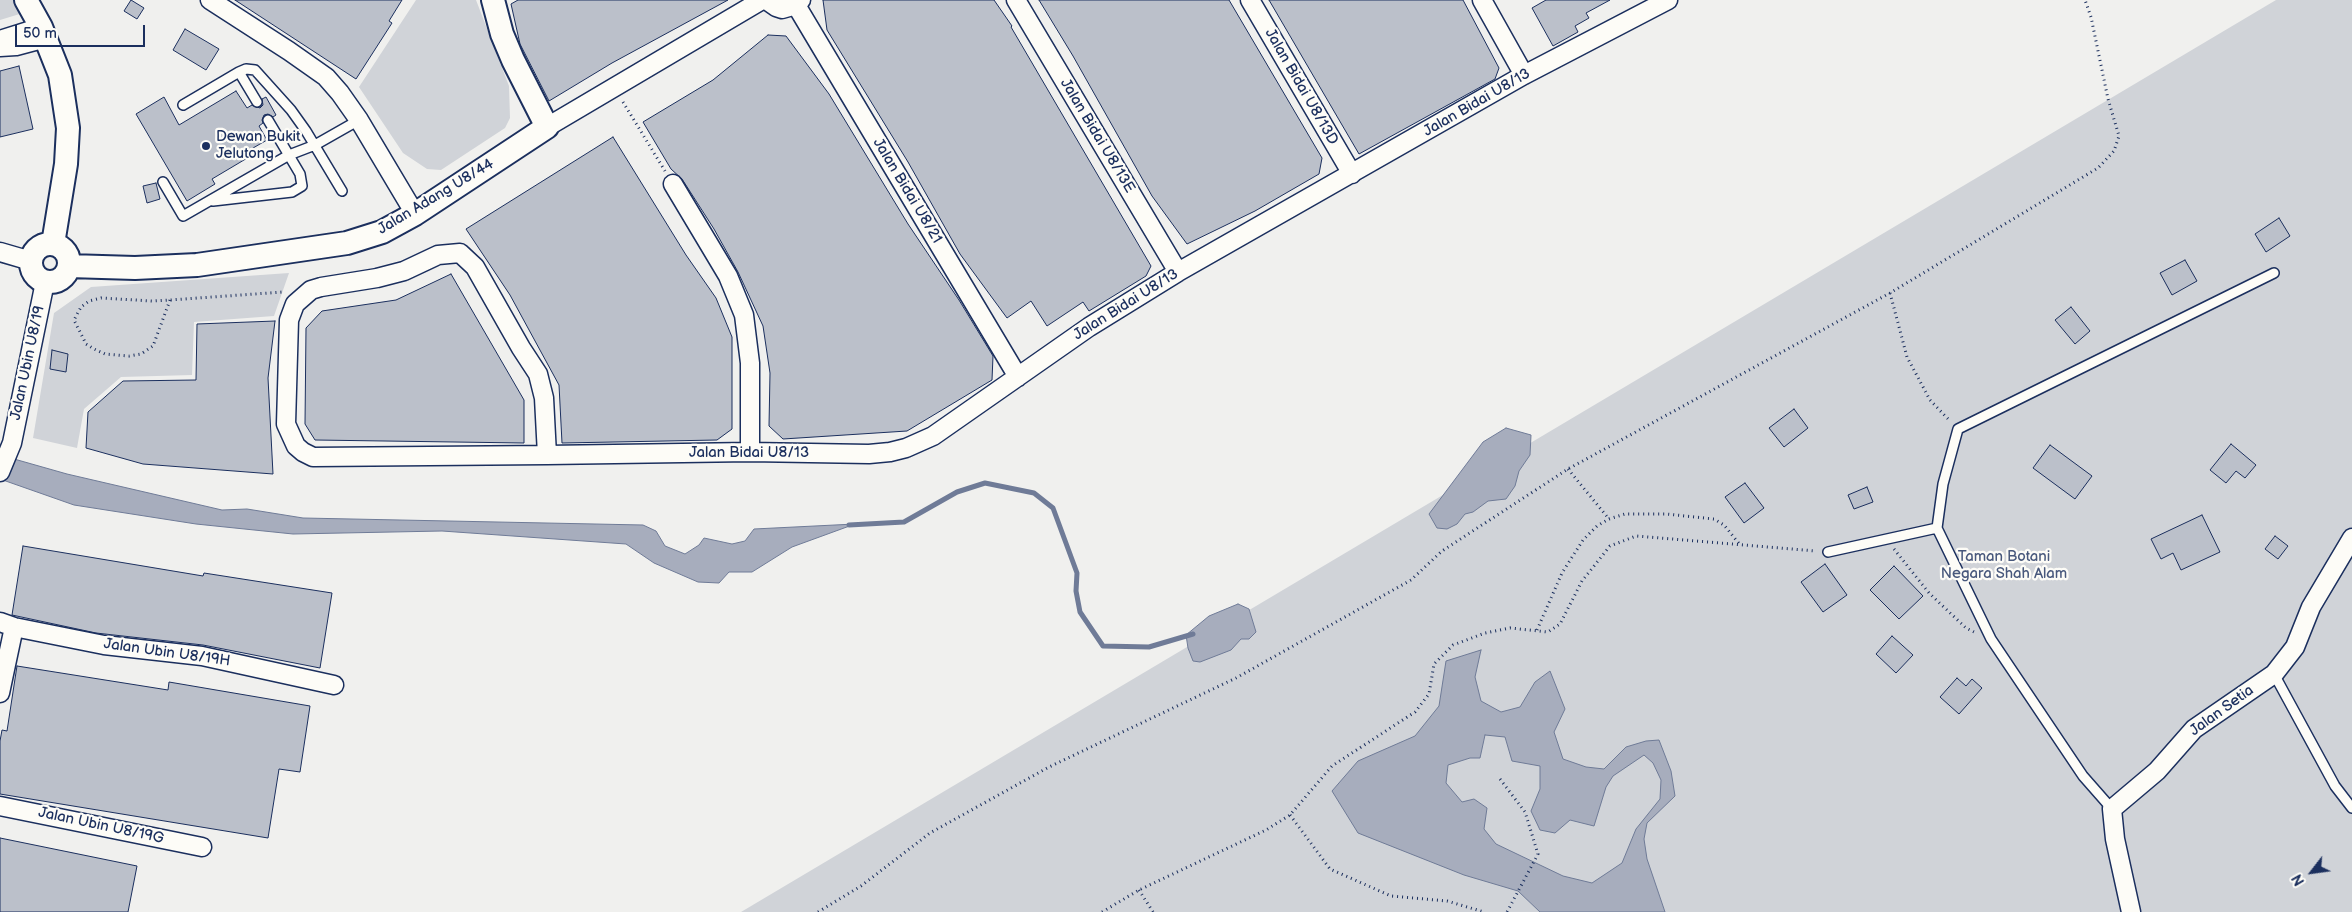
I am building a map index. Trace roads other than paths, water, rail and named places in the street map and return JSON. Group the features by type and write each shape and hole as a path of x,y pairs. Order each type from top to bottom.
{"street":[{"path":"26,0 43,32 60,75 68,128 66,164 53,244"},
{"path":"210,0 326,77 359,120 415,214"},
{"path":"493,0 502,34 513,60 548,127"},
{"name":"Jalan Adang U8/44","path":"69,266 135,268 197,265 347,243 382,232 415,214 548,127 762,0"},
{"path":"766,0 782,9 798,3"},
{"name":"Jalan Bidai U8/13E","path":"1016,0 1178,272"},
{"name":"Jalan Bidai U8/13D","path":"1250,0 1352,174"},
{"path":"1482,0 1524,76"},
{"name":"Jalan Bidai U8/13","path":"547,454 544,398 538,374 475,267 460,253 450,252 438,255 404,271 377,278 311,290 296,304 289,320 286,424 292,439 303,452 313,457 750,452 869,454 906,448 933,436 1089,327 1178,272 1524,76 1668,0"},
{"name":"Jalan Bidai U8/21","path":"798,3 1018,377"},
{"path":"0,40 43,32"},
{"path":"0,47 16,46 43,32"},
{"path":"673,184 728,276 744,315 750,363 750,452"},
{"path":"53,244 65,252 69,266 63,278 55,282 46,282 33,273 30,261 38,248 53,244"},
{"path":"0,252 30,261"},
{"name":"Jalan Ubin U8/19","path":"0,472 12,443 46,282"},
{"name":"Jalan Setia","path":"2112,809 2157,771 2194,729 2274,674 2295,647 2311,607 2352,538"},
{"path":"0,693 7,625"},
{"name":"Jalan Ubin U8/19H","path":"7,625 112,646 202,656 334,685"},
{"name":"Jalan Ubin U8/19G","path":"0,806 202,847"},
{"path":"2112,809 2115,839 2131,912"}],"lane":[{"path":"183,105 239,72 246,69 255,70 291,110 342,191"},
{"path":"239,72 257,102"},
{"path":"208,202 298,189 302,186 302,181 289,155 268,120"},
{"path":"163,182 183,216 289,155 315,146 359,120"},
{"path":"2112,809 2083,776 1991,639 1937,528 1943,484 1958,429 2274,274"},
{"path":"1828,552 1937,528"},
{"path":"2274,674 2335,786 2352,808"}],"water":[{"path":"1506,428 1531,435 1530,455 1519,471 1515,486 1506,499 1488,501 1473,512 1465,514 1457,524 1447,529 1437,528 1429,514 1483,442"},
{"path":"0,455 67,474 222,510 247,509 303,518 643,525 656,531 665,546 685,554 699,545 704,538 732,544 745,541 754,529 855,524 792,547 752,572 729,572 719,583 698,582 654,563 626,544 442,531 293,534 196,524 74,505 0,479"},
{"path":"1238,604 1249,609 1256,632 1249,639 1241,639 1231,650 1200,662 1193,661 1186,635 1209,616"},
{"path":"1481,650 1475,677 1481,701 1501,712 1520,707 1535,682 1550,671 1565,709 1554,732 1563,759 1586,767 1604,769 1626,747 1646,741 1659,740 1671,771 1675,796 1647,823 1644,839 1647,859 1665,912 1540,912 1518,891 1464,875 1358,833 1332,791 1358,761 1415,736 1439,706 1446,661","holes":["1485,735 1505,737 1512,761 1540,766 1540,789 1531,811 1540,830 1555,833 1570,820 1594,826 1606,787 1613,776 1644,755 1653,763 1661,780 1660,799 1636,829 1622,863 1592,883 1563,876 1496,844 1484,829 1487,808 1474,799 1462,802 1446,783 1448,765 1470,758 1480,758"]}],"waterway":[{"path":"849,525 904,522 957,492 985,483 1034,493 1053,508 1077,573 1076,591 1080,612 1103,646 1149,647 1193,634"}],"place":[{"name":"Dewan Bukit Jelutong","path":"206,146"}],"park label":[{"name":"Taman Botani Negara Shah Alam","path":"2004,566"}]}
